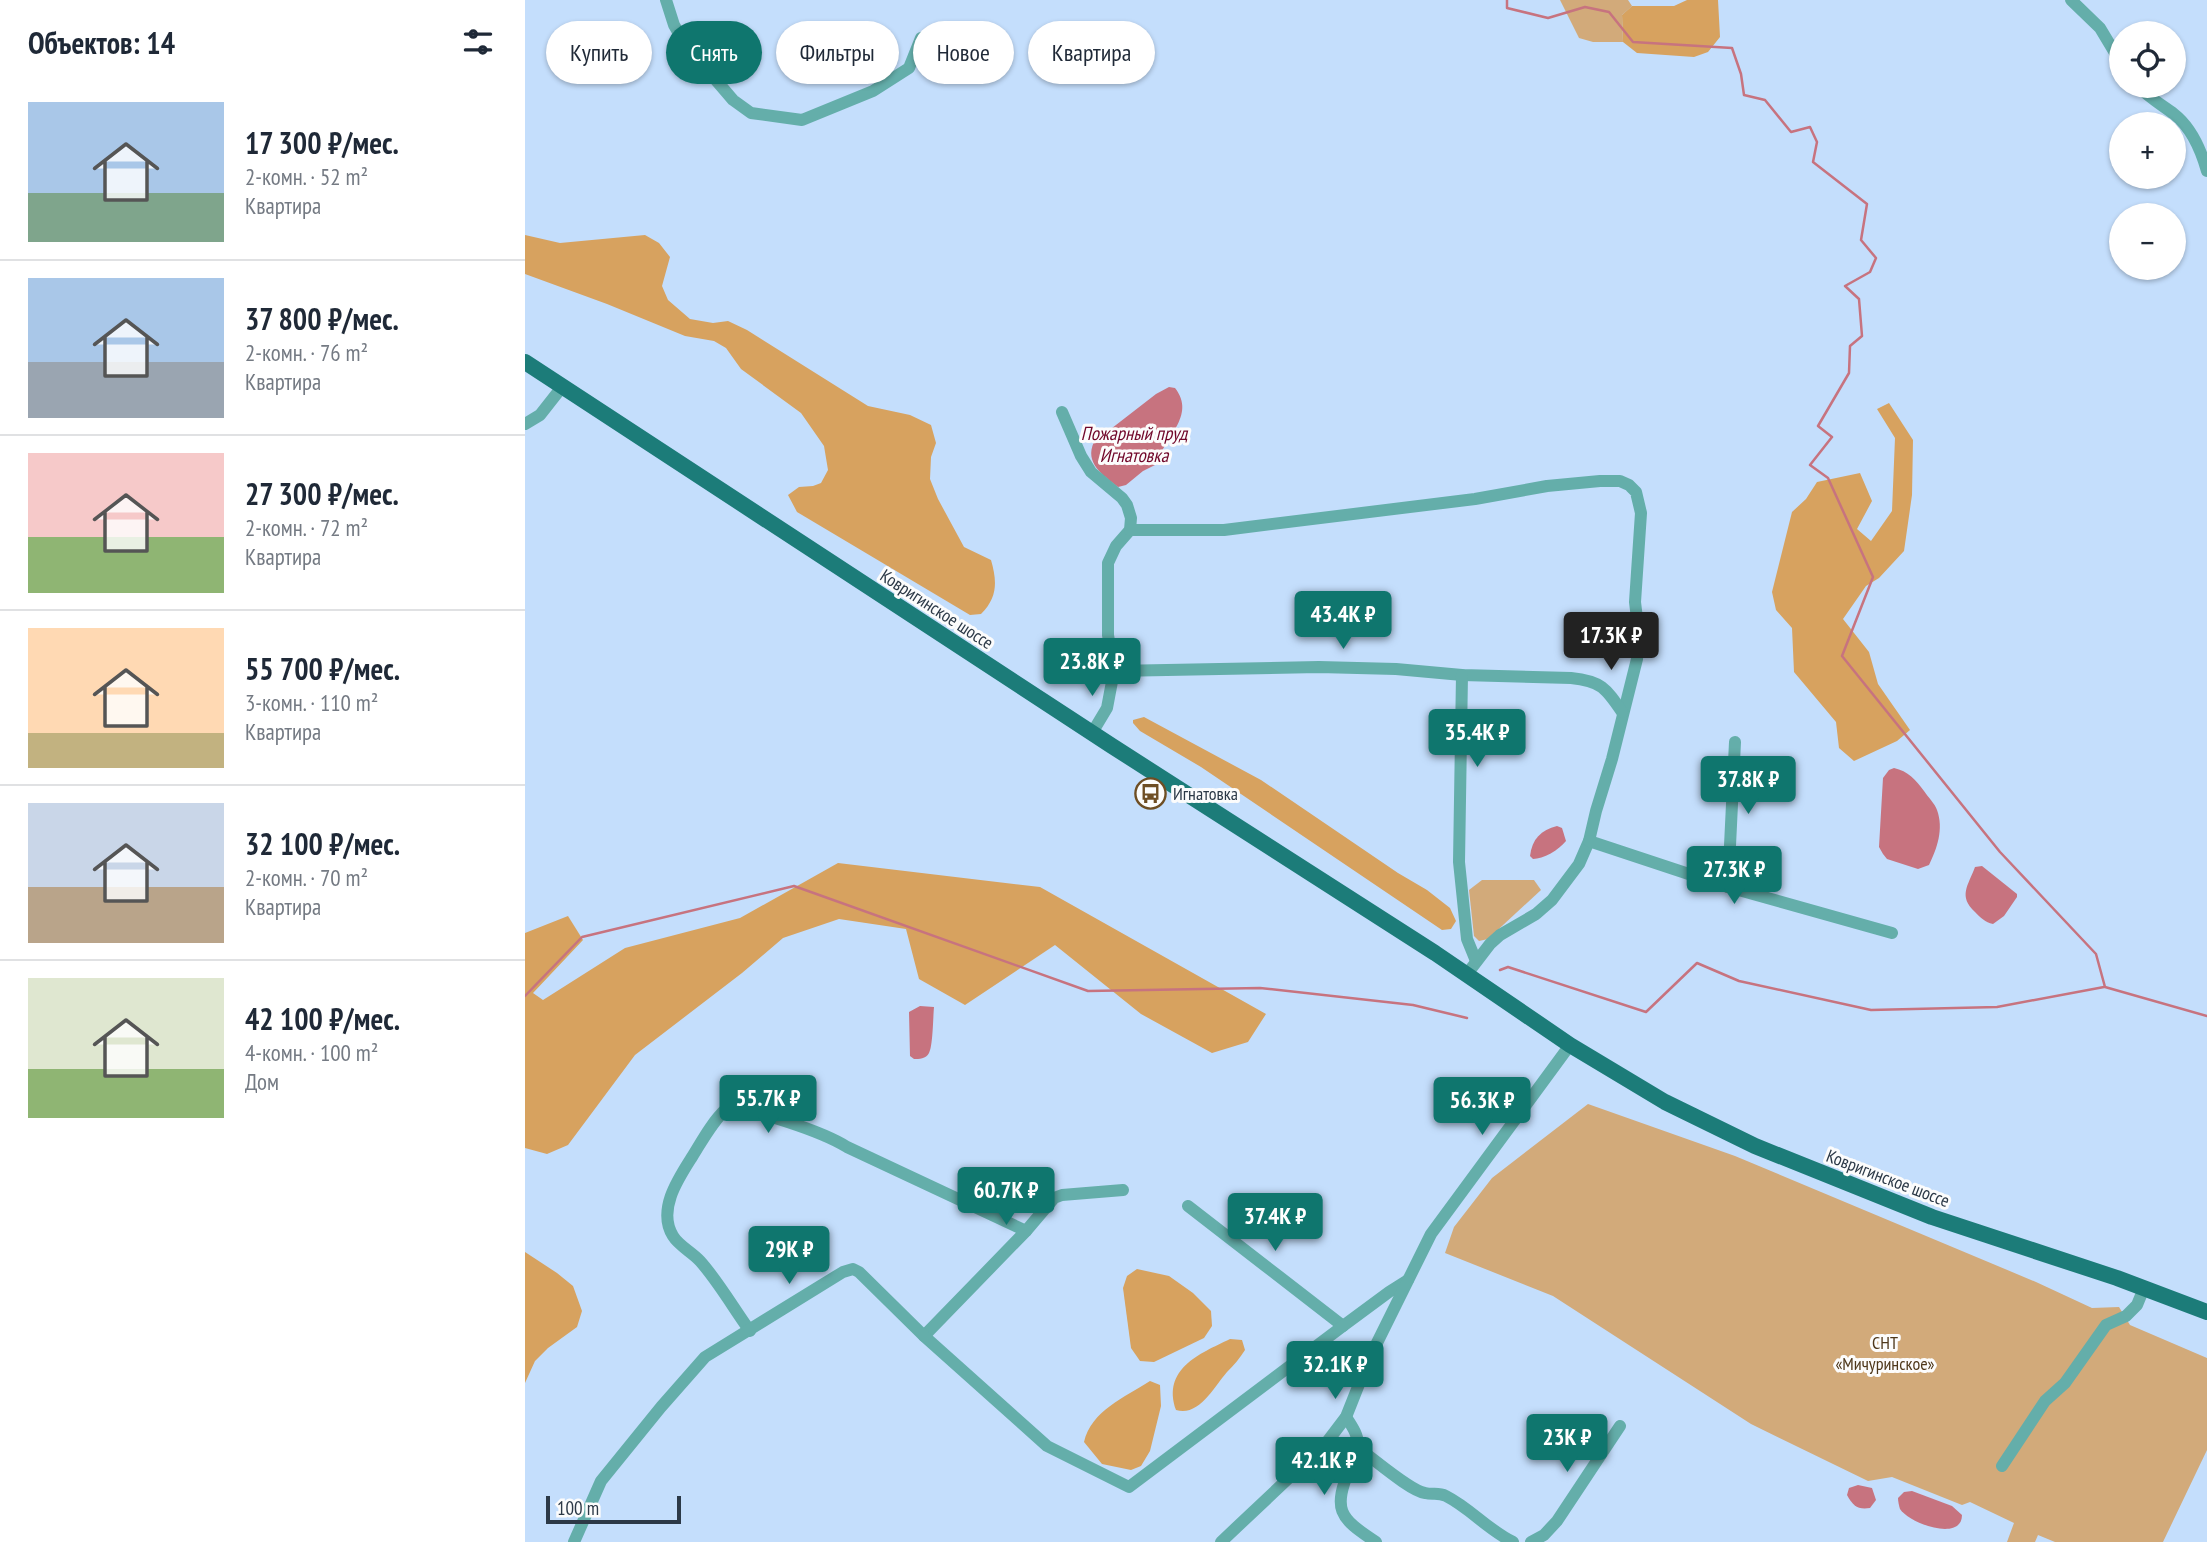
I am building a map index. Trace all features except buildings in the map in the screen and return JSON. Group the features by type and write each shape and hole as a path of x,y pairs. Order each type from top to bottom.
{"main road":[{"name":"Ковригинское шоссе","path":"525,362 1092,733 1435,953 1471,967 1570,1045 1665,1102 1755,1146 1932,1217 2144,1288 2207,1312"}],"street":[{"path":"666,0 684,44 733,100 751,113 802,120 873,91 909,68 913,58"},
{"path":"2071,0 2100,28 2109,43"},
{"path":"2154,98 2177,116 2186,127 2203,155 2207,171"},
{"path":"525,424 540,415 562,387"},
{"path":"1062,412 1091,472 1115,491 1127,505 1131,518 1130,530 1116,546 1108,564 1108,635 1114,671 1107,708 1092,733"},
{"path":"1130,530 1224,530 1475,499 1547,486 1621,481 1636,492 1641,513 1635,602 1639,635 1637,659 1589,841 1579,864 1552,900 1536,914 1500,935 1471,967"},
{"path":"1114,671 1319,667 1589,680 1601,686 1622,712"},
{"path":"1462,675 1459,862 1471,967"},
{"path":"1728,887 1735,742"},
{"path":"1589,841 1728,887 1892,933"},
{"path":"1221,1542 1327,1442 1346,1417 1369,1359 1431,1234 1570,1045"},
{"path":"750,1331 700,1261 673,1236 666,1212 670,1196 688,1162 719,1116 726,1110 745,1110 831,1136 847,1147 1026,1231"},
{"path":"924,1336 1026,1231 1054,1198 1122,1190"},
{"path":"1188,1206 1343,1326"},
{"path":"574,1542 601,1481 705,1357 843,1272 853,1269 859,1272 924,1336 1047,1446 1129,1487 1408,1280"},
{"path":"2002,1466 2045,1401 2065,1383 2106,1325 2126,1316 2137,1305 2144,1288"},
{"path":"1346,1417 1355,1431 1359,1448 1340,1492 1341,1506 1350,1523 1376,1542"},
{"path":"1531,1542 1544,1535 1557,1521 1620,1426"},
{"path":"1359,1448 1405,1483 1425,1493 1438,1492 1448,1496 1500,1536 1513,1542"}],"green space":[{"path":"1560,0 1628,0 1632,6 1622,15 1623,42 1593,42 1579,38"},
{"path":"1482,880 1534,880 1541,890 1488,939 1479,941 1474,936 1469,890"},
{"name":"СНТ «Мичуринское»","path":"1588,1104 1735,1156 2092,1308 2119,1307 2130,1325 2207,1358 2207,1450 2163,1542 2055,1542 2038,1535 2035,1542 2007,1542 2014,1523 1970,1502 1962,1505 1892,1477 1868,1481 1751,1424 1553,1296 1445,1253 1454,1227 1492,1178"}],"shaded area":[{"path":"1687,0 1718,0 1720,37 1708,52 1694,57 1637,53 1623,42 1622,15 1632,6 1674,6"},
{"path":"525,235 560,243 645,235 659,243 670,257 662,286 668,300 690,319 713,323 728,321 747,330 868,406 910,415 931,425 936,443 931,457 930,479 938,499 964,547 991,560 995,588 987,608 981,614 970,615 797,512 788,495 799,487 821,483 828,470 824,446 801,413 741,369 726,348 714,341 685,336 525,274"},
{"path":"1889,403 1913,440 1912,495 1904,551 1879,578 1866,586 1843,619 1869,652 1878,684 1910,730 1897,741 1854,761 1839,748 1836,722 1794,672 1792,628 1776,610 1772,592 1792,512 1806,499 1817,482 1860,473 1872,501 1857,529 1871,541 1892,511 1895,438 1877,409"},
{"path":"1050,652 1078,653 1090,658 1097,674 1093,683 1081,682 1061,672 1046,658"},
{"path":"1144,717 1261,780 1427,890 1450,908 1456,921 1451,929 1442,930 1201,767 1140,731 1133,720"},
{"path":"838,863 1040,887 1266,1014 1248,1042 1212,1053 1141,1014 1055,945 965,1005 919,979 906,929 839,919 783,938 635,1055 568,1145 547,1154 525,1148 525,933 568,916 583,940 533,993 543,1000 625,948 740,918"},
{"path":"525,1252 573,1286 582,1311 577,1327 535,1361 525,1383"},
{"path":"1137,1269 1169,1276 1193,1293 1211,1311 1212,1326 1204,1338 1154,1362 1140,1361 1131,1348 1123,1288 1127,1276"},
{"path":"1230,1339 1242,1340 1245,1350 1239,1359 1199,1405 1184,1411 1176,1410 1173,1396 1179,1373 1196,1357"},
{"path":"1150,1381 1160,1385 1161,1406 1150,1451 1141,1466 1131,1470 1102,1464 1084,1442 1088,1431 1101,1413"}],"water":[{"name":"Пожарный пруд Игнатовка","path":"1169,387 1175,388 1181,398 1181,417 1177,427 1160,454 1157,464 1126,485 1118,487 1101,473 1093,462 1091,456 1094,442"},
{"path":"1894,768 1908,774 1918,783 1935,805 1939,817 1940,832 1935,852 1929,865 1918,869 1887,859 1879,847 1883,778"},
{"path":"1557,826 1562,828 1566,841 1551,853 1533,859 1530,856 1535,840 1546,830"},
{"path":"1982,866 2017,894 2004,916 1993,924 1983,920 1975,912 1966,896 1967,885 1975,867"},
{"path":"920,1006 934,1007 932,1038 928,1055 914,1059 910,1056 909,1012"},
{"path":"1858,1485 1872,1488 1876,1500 1870,1508 1856,1506 1847,1495 1849,1488"},
{"path":"1912,1491 1952,1506 1962,1515 1960,1523 1954,1528 1935,1528 1906,1515 1900,1509 1898,1498 1904,1492"}],"waterway":[{"path":"1507,0 1507,8 1548,18 1585,7 1609,12 1633,42 1732,48 1741,74 1744,95 1765,100 1791,132 1810,127 1817,142 1813,162 1867,204 1861,240 1876,258 1870,272 1845,286 1859,299 1862,336 1850,346 1849,373 1818,426 1832,437 1810,465 1828,478 1873,577 1842,656 2000,852 2096,954 2105,987 2207,1016"},
{"path":"525,996 582,937 794,886 1088,991 1260,988 1413,1005 1467,1018"},
{"path":"1500,970 1508,967 1646,1012 1697,963 1739,981 1871,1010 1997,1007 2104,987"}],"place":[{"name":"Игнатовка","path":"1150,793"}]}
